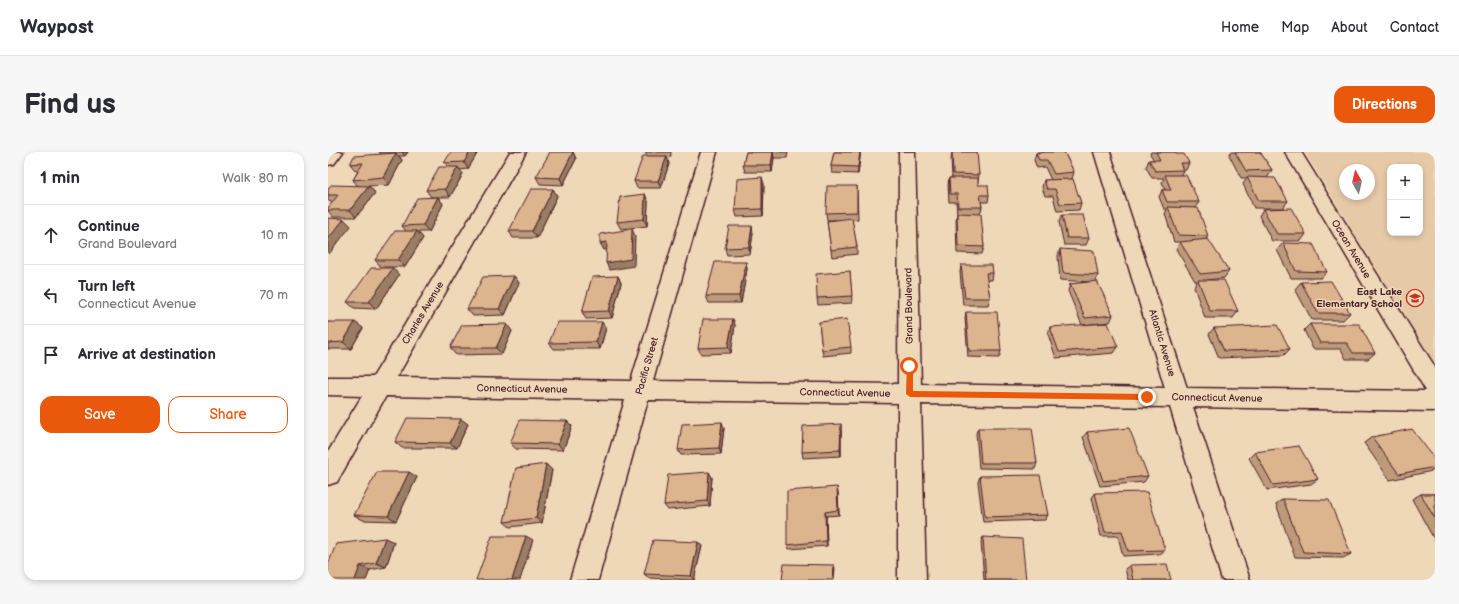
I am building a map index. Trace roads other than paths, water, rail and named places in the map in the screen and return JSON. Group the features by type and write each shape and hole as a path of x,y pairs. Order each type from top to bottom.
{"street":[{"path":"328,160 335,152"},
{"name":"Charles Avenue","path":"328,474 518,152"},
{"name":"Pacific Street","path":"584,580 709,152"},
{"name":"Grand Boulevard","path":"907,152 912,580"},
{"name":"Atlantic Avenue","path":"1102,152 1236,580"},
{"name":"Ocean Avenue","path":"1293,152 1435,386"},
{"name":"Connecticut Avenue","path":"328,386 1435,400"}],"place":[{"name":"East Lake Elementary School","path":"1415,298"}]}
